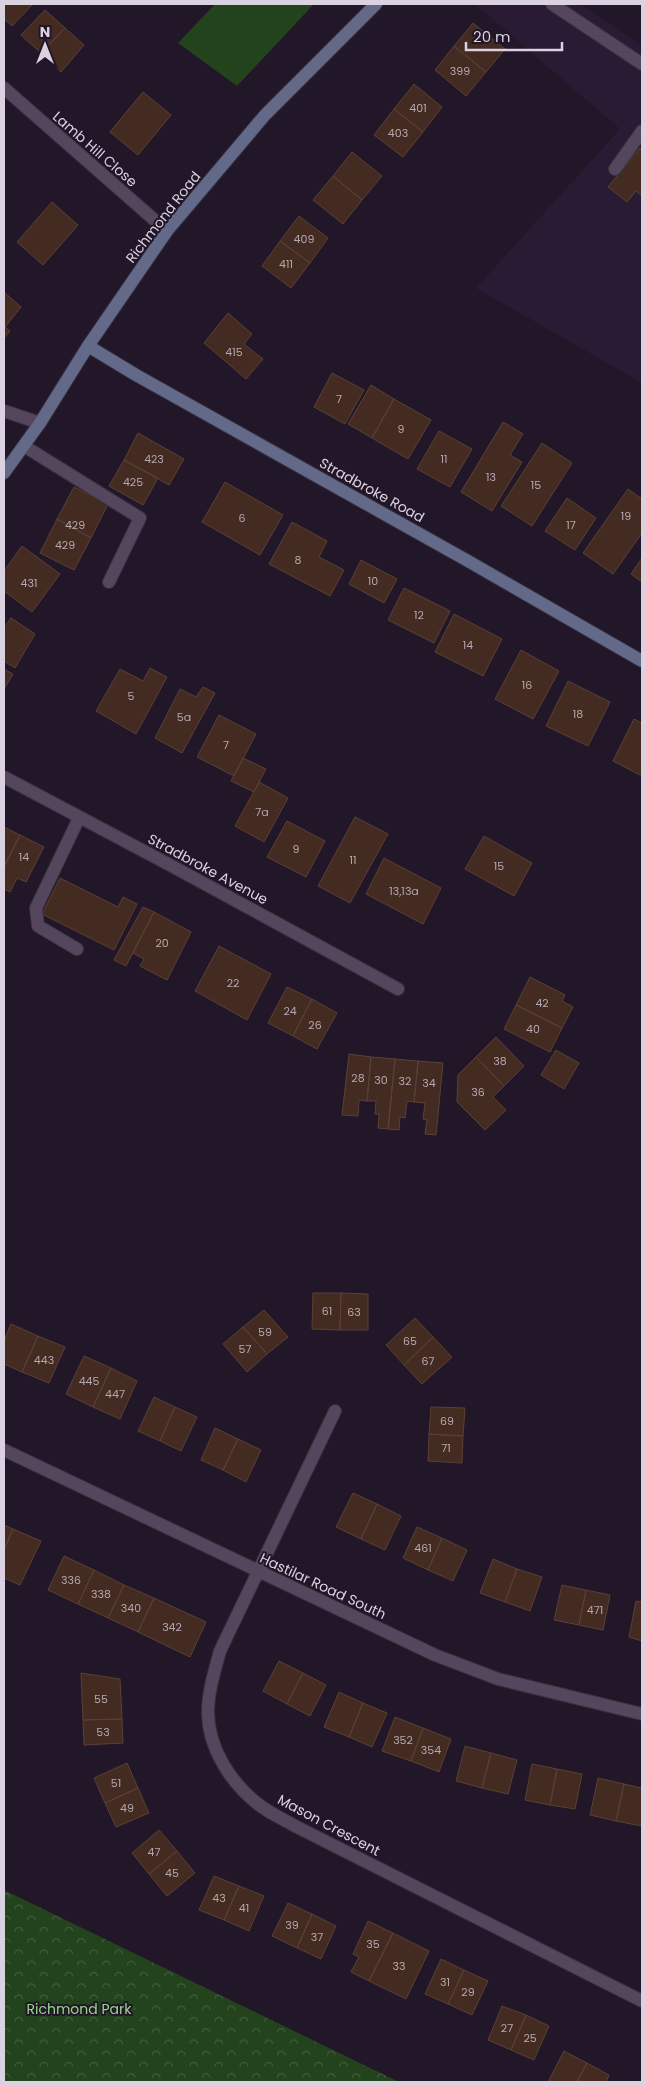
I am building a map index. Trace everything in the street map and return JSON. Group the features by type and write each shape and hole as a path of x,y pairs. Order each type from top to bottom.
{"street":[{"name":"Richmond Road","path":"4,473 40,423 88,346 167,231 265,115 376,4"},
{"path":"552,4 642,64"},
{"name":"Lamb Hill Close","path":"4,88 167,231"},
{"path":"615,169 642,131"},
{"name":"Stradbroke Road","path":"88,346 136,375 468,560 642,661"},
{"path":"4,411 40,423"},
{"path":"24,446 140,518 109,582"},
{"name":"Stradbroke Avenue","path":"4,777 398,989"},
{"path":"77,949 38,926 36,908 79,818"},
{"name":"Mason Crescent","path":"335,1411 220,1651 212,1684 208,1713 214,1743 229,1776 258,1804 294,1826 642,2001"},
{"name":"Hastilar Road South","path":"4,1450 435,1655 498,1679 642,1714"}],"shaded area":[{"path":"475,4 581,4 642,46 642,383 476,288 620,129"}],"green space":[{"path":"215,4 314,4 237,86 178,43"},
{"name":"Richmond Park","path":"4,1890 399,2082 4,2082"}],"building":[{"path":"4,4 33,4 12,26 4,19"},
{"path":"45,10 65,28 41,53 21,35"},
{"path":"473,23 505,49 486,72 454,46"},
{"path":"65,28 84,45 61,72 41,53"},
{"path":"454,46 486,72 466,96 435,70"},
{"path":"414,84 442,107 423,132 394,109"},
{"path":"143,92 171,115 138,155 110,132"},
{"path":"394,109 423,132 403,157 374,135"},
{"path":"640,148 642,150 642,196 636,191 627,202 608,187"},
{"path":"352,152 382,176 362,200 333,176"},
{"path":"333,176 362,200 343,224 313,200"},
{"path":"52,202 78,225 43,265 17,242"},
{"path":"299,216 328,238 310,263 280,241"},
{"path":"280,241 310,263 291,288 262,266"},
{"path":"4,292 21,307 5,327 10,331 4,338"},
{"path":"228,313 252,334 244,344 263,359 246,379 204,343"},
{"path":"332,373 364,390 345,424 314,407"},
{"path":"371,385 394,399 372,438 348,424"},
{"path":"394,399 431,420 408,459 372,438"},
{"path":"503,422 523,434 510,455 522,462 492,511 461,492"},
{"path":"439,431 472,449 450,487 417,469"},
{"path":"138,433 184,459 169,485 124,460"},
{"path":"542,443 572,463 532,526 501,506"},
{"path":"124,460 158,478 143,505 109,486"},
{"path":"225,482 283,515 260,555 202,522"},
{"path":"74,487 108,504 91,538 57,519"},
{"path":"628,489 642,499 642,533 613,574 583,553"},
{"path":"567,498 596,518 575,550 545,531"},
{"path":"57,519 91,538 74,570 40,553"},
{"path":"292,522 327,541 319,557 344,570 330,596 269,564"},
{"path":"22,546 60,574 32,612 4,591 4,571"},
{"path":"642,558 642,582 631,574"},
{"path":"361,560 397,579 384,603 349,584"},
{"path":"404,588 450,611 434,643 388,620"},
{"path":"454,614 502,639 483,676 435,652"},
{"path":"11,618 35,634 15,668 4,661 4,628"},
{"path":"521,650 559,671 533,719 495,699"},
{"path":"150,668 167,677 136,734 96,711 120,669 143,681"},
{"path":"4,669 13,674 4,689"},
{"path":"568,681 610,702 588,746 546,726"},
{"path":"203,687 215,693 182,753 155,738 180,689 196,697"},
{"path":"219,715 256,734 234,776 197,757"},
{"path":"634,719 642,723 642,776 613,761"},
{"path":"243,758 266,769 254,792 231,781"},
{"path":"259,782 288,798 264,842 235,826"},
{"path":"355,817 388,834 350,903 318,886"},
{"path":"287,821 325,841 306,877 267,857"},
{"path":"4,827 20,835 4,867"},
{"path":"20,835 44,847 26,882 17,878 10,892 4,889 4,867"},
{"path":"484,836 532,863 514,896 465,869"},
{"path":"384,858 441,888 423,924 366,894"},
{"path":"60,878 118,907 123,897 137,904 114,950 42,914"},
{"path":"143,907 154,912 126,966 114,960"},
{"path":"154,912 191,932 167,980 140,966 144,959 133,953"},
{"path":"219,946 271,974 247,1020 195,991"},
{"path":"530,977 565,995 562,1001 573,1007 562,1028 516,1005"},
{"path":"287,987 312,999 293,1036 268,1023"},
{"path":"312,999 337,1013 317,1049 293,1036"},
{"path":"516,1005 562,1028 550,1052 504,1029"},
{"path":"496,1037 524,1066 504,1086 476,1057"},
{"path":"556,1050 579,1063 564,1089 541,1075"},
{"path":"349,1054 371,1057 367,1101 359,1100 358,1116 342,1115"},
{"path":"371,1057 395,1059 388,1129 378,1128 379,1114 375,1114 376,1101 367,1101"},
{"path":"476,1057 504,1086 493,1097 506,1110 485,1130 457,1102 458,1075"},
{"path":"395,1059 418,1061 414,1102 407,1101 405,1118 400,1117 399,1130 388,1129"},
{"path":"418,1061 443,1063 436,1135 425,1134 427,1120 423,1119 425,1103 414,1102"},
{"path":"313,1293 341,1293 340,1330 312,1329"},
{"path":"341,1293 368,1294 368,1330 340,1330"},
{"path":"264,1310 288,1337 267,1354 243,1327"},
{"path":"415,1318 433,1337 404,1365 386,1345"},
{"path":"11,1324 38,1336 22,1372 4,1364 4,1341"},
{"path":"243,1327 267,1354 247,1372 223,1344"},
{"path":"38,1336 65,1347 49,1383 22,1372"},
{"path":"433,1337 452,1357 422,1384 404,1365"},
{"path":"84,1356 111,1368 93,1407 66,1394"},
{"path":"111,1368 137,1381 120,1419 93,1407"},
{"path":"154,1397 175,1407 160,1441 138,1431"},
{"path":"175,1407 197,1417 181,1451 160,1441"},
{"path":"431,1407 465,1408 463,1436 429,1434"},
{"path":"215,1428 238,1439 223,1470 201,1460"},
{"path":"429,1434 463,1436 462,1463 428,1461"},
{"path":"238,1439 261,1450 246,1482 223,1470"},
{"path":"353,1493 377,1504 361,1539 336,1527"},
{"path":"377,1504 401,1516 385,1550 361,1539"},
{"path":"4,1525 13,1529 4,1550"},
{"path":"417,1527 442,1538 428,1570 403,1558"},
{"path":"13,1529 41,1541 20,1585 4,1578 4,1550"},
{"path":"442,1538 467,1550 453,1581 428,1570"},
{"path":"64,1556 94,1570 78,1604 48,1590"},
{"path":"493,1559 517,1569 505,1602 480,1593"},
{"path":"517,1569 542,1577 530,1611 505,1602"},
{"path":"94,1570 124,1585 108,1618 78,1604"},
{"path":"124,1585 154,1598 138,1632 108,1618"},
{"path":"562,1585 586,1590 579,1625 554,1620"},
{"path":"586,1590 610,1595 603,1630 579,1625"},
{"path":"154,1598 206,1622 190,1657 138,1632"},
{"path":"636,1601 642,1602 642,1641 629,1637"},
{"path":"279,1661 303,1673 287,1704 263,1691"},
{"path":"81,1673 120,1679 122,1719 83,1720"},
{"path":"303,1673 326,1685 310,1716 287,1704"},
{"path":"339,1692 363,1703 349,1737 324,1727"},
{"path":"363,1703 387,1713 372,1747 349,1737"},
{"path":"395,1717 423,1728 411,1761 382,1751"},
{"path":"122,1719 123,1743 84,1745 83,1720"},
{"path":"423,1728 451,1739 439,1772 411,1761"},
{"path":"465,1746 491,1753 482,1788 456,1781"},
{"path":"491,1753 517,1760 508,1794 482,1788"},
{"path":"127,1763 138,1788 105,1803 94,1778"},
{"path":"532,1764 557,1769 550,1805 525,1800"},
{"path":"557,1769 582,1774 575,1809 550,1805"},
{"path":"598,1778 624,1784 616,1821 590,1815"},
{"path":"624,1784 642,1788 642,1826 616,1821"},
{"path":"138,1788 149,1813 116,1827 105,1803"},
{"path":"159,1830 177,1851 149,1874 132,1853"},
{"path":"177,1851 195,1873 167,1896 149,1874"},
{"path":"214,1876 239,1886 224,1920 199,1910"},
{"path":"239,1886 264,1896 249,1931 224,1920"},
{"path":"288,1903 312,1914 297,1948 272,1936"},
{"path":"312,1914 336,1926 321,1959 297,1948"},
{"path":"368,1921 393,1933 369,1981 351,1972 359,1957 353,1954"},
{"path":"393,1933 429,1951 406,1999 369,1981"},
{"path":"441,1959 464,1970 448,2004 425,1994"},
{"path":"464,1970 488,1981 472,2015 448,2004"},
{"path":"502,2006 526,2015 511,2050 488,2040"},
{"path":"526,2015 549,2026 534,2060 511,2050"},
{"path":"564,2051 587,2063 577,2082 548,2082"},
{"path":"587,2063 609,2075 606,2082 577,2082"}]}
